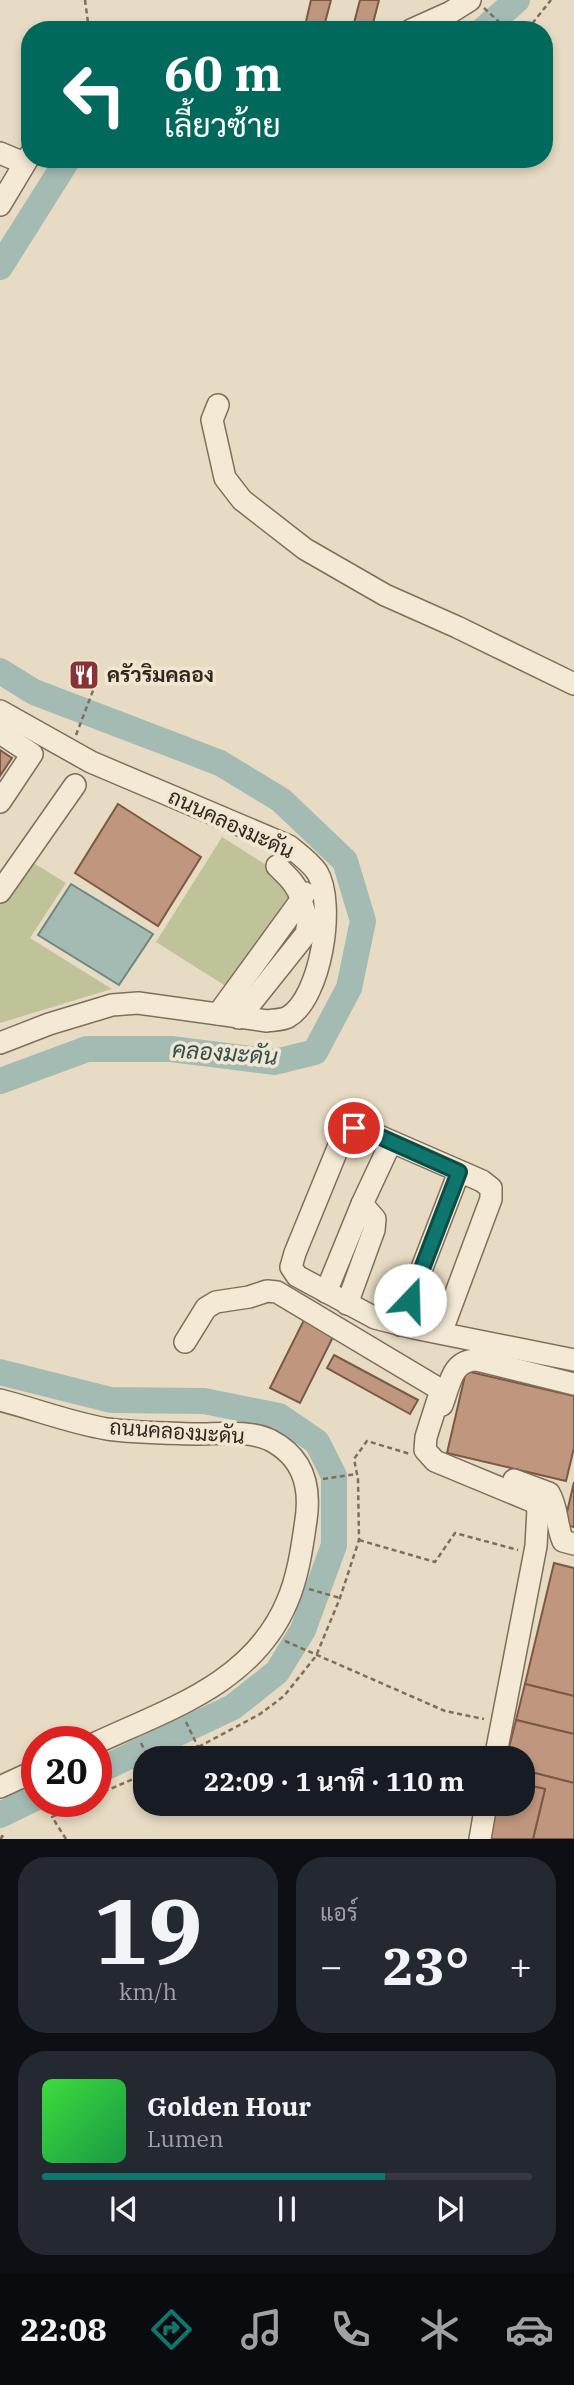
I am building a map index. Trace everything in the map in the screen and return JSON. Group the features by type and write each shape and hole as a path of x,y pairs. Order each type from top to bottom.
{"street":[{"path":"431,21 476,3"},
{"path":"0,153 21,158"},
{"path":"0,205 22,168"},
{"path":"218,405 212,420 225,478 242,500 305,549 385,595 574,684"},
{"name":"ถนนคลองมะดัน","path":"0,711 91,762 289,846 318,873"},
{"path":"0,733 32,754 0,802"},
{"path":"0,892 75,785"},
{"path":"277,866 292,881 301,900"},
{"path":"229,1016 318,873"},
{"path":"0,1043 49,1024 112,1005 138,1003 267,1021 287,1018 301,1004 311,988 326,936 323,892 318,873"},
{"path":"441,1333 491,1199 491,1188 482,1181 365,1130 354,1128 347,1131 295,1253 292,1267 297,1276 375,1318 400,1325 574,1360"},
{"path":"326,1292 391,1142"},
{"path":"400,1325 459,1172"},
{"path":"347,1304 374,1230 375,1219 362,1204"},
{"path":"185,1342 206,1308 216,1302 268,1291 277,1292 441,1390 426,1437 425,1450 435,1461 534,1502 538,1509 534,1555 498,1746"},
{"path":"574,1384 477,1360 466,1360 456,1366 433,1438 436,1448 447,1460 549,1493 555,1504 563,1541 574,1544"},
{"name":"ถนนคลองมะดัน","path":"0,1400 106,1429 242,1434 268,1439 286,1450 300,1466 306,1481 308,1501 293,1585 270,1633 235,1670 205,1693 112,1735"},
{"path":"0,1787 21,1777"},
{"path":"480,1839 484,1816"}],"path":[{"path":"85,0 88,21"},
{"path":"534,21 551,0"},
{"path":"476,3 497,21"},
{"path":"74,739 94,688"},
{"path":"200,1746 260,1714 284,1696 316,1656 340,1598 359,1540 354,1459 367,1441 435,1461"},
{"path":"318,1480 355,1474"},
{"path":"359,1540 435,1562 455,1533 534,1555"},
{"path":"300,1587 340,1598"},
{"path":"281,1639 445,1711 502,1723"},
{"path":"181,1712 198,1746"},
{"path":"137,1734 143,1746"},
{"path":"112,1788 133,1779"},
{"path":"53,1817 66,1839"}],"green space":[{"path":"222,837 298,885 232,990 156,942"},
{"path":"27,859 66,883 30,938 112,989 0,1023 0,897"}],"water":[{"path":"71,884 153,934 119,985 38,935"}],"building":[{"path":"311,0 331,0 325,21 306,21"},
{"path":"360,0 379,0 374,21 355,21"},
{"path":"0,750 12,758 0,776"},
{"path":"118,804 201,857 158,926 75,873"},
{"path":"304,1320 334,1335 300,1403 270,1388"},
{"path":"334,1355 418,1400 410,1414 327,1368"},
{"path":"466,1371 574,1396 574,1448 566,1481 447,1453"},
{"path":"574,1482 574,1527 564,1525"},
{"path":"554,1563 574,1568 574,1696 525,1684"},
{"path":"525,1684 574,1696 574,1734 516,1720"},
{"path":"516,1720 574,1734 574,1783 535,1773 535,1746 509,1746"},
{"path":"535,1773 574,1783 574,1839 533,1839 545,1789 535,1787"},
{"path":"535,1787 545,1789 533,1839 486,1839 492,1816 535,1816"}],"waterway":[{"name":"คลองมะดัน","path":"493,21 517,0"},
{"name":"คลองมะดัน","path":"0,267 62,168"},
{"name":"คลองมะดัน","path":"0,671 34,692 220,763 281,800 345,861 363,921 349,988 315,1052 275,1062 171,1049 87,1049 0,1081"},
{"name":"คลองมะดัน","path":"0,1372 111,1400 204,1401 279,1416 317,1442 334,1476 334,1545 303,1630 277,1672 233,1707 112,1764"},
{"name":"คลองมะดัน","path":"0,1815 21,1805"}],"place":[{"name":"ครัวริมคลอง","path":"84,675"}],"route":[{"path":"354,1128 365,1130 459,1172 410,1300"}]}
